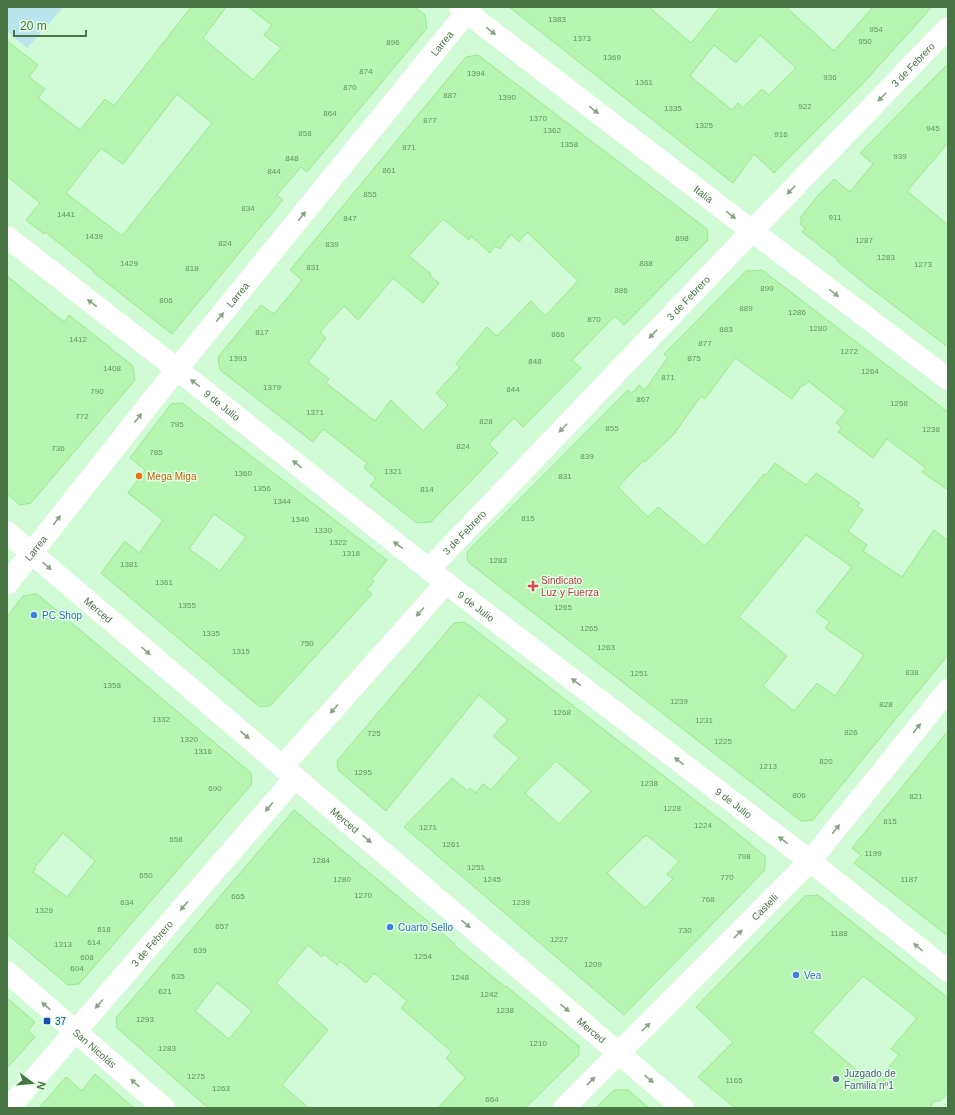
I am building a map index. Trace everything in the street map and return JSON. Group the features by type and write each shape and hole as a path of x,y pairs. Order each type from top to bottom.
{"street":[{"name":"Italia","path":"466,9 752,231 948,379"},
{"name":"Larrea","path":"7,584 177,369 466,9"},
{"name":"3 de Febrero","path":"429,569 948,28"},
{"name":"9 de Julio","path":"7,237 177,369 446,583 810,861 948,971"},
{"name":"Merced","path":"7,532 683,1108"},
{"name":"3 de Febrero","path":"9,1108 76,1032 288,772 446,583"},
{"name":"Castelli","path":"564,1108 810,861 948,690"},
{"name":"San Nicolás","path":"7,972 164,1108"}],"shaded area":[{"path":"7,7 948,7 948,1108 7,1108"},
{"path":"7,7 64,7 27,48 7,31"}],"building":[{"path":"191,7 226,7 203,38 253,80 281,48 264,35 272,25 248,7 415,7 425,15 427,28 307,172 301,167 277,195 283,200 172,334 45,232 44,234 26,220 40,203 7,176 7,41 38,65 29,77 45,89 38,98 80,130 105,99 114,106","holes":["177,94 212,123 122,236 66,193 101,148 123,164"]},
{"path":"509,7 649,7 691,43 720,7 786,7 834,51 873,7 932,7 866,80 774,173 754,154 733,183","holes":["760,35 796,68 769,95 762,89 743,108 738,103 732,110 690,76 714,45 736,63"]},
{"path":"478,55 707,229 708,240 624,325 615,316 572,360 581,368 523,427 514,418 489,444 498,453 431,522 417,523 370,486 376,478 364,468 367,463 323,429 313,442 220,370 218,357 261,305 274,314 302,280 290,270 466,57","holes":["443,219 469,240 471,236 490,253 495,246 500,249 511,234 519,242 527,232 578,281 545,316 531,301 497,336 487,327 456,364 460,367 436,393 448,405 423,431 391,400 375,421 326,383 329,379 308,362 326,338 320,332 344,306 358,320 393,278 423,303 439,283 430,276 431,274 409,256"]},
{"path":"948,64 948,143 907,191 948,225 948,347 864,283 837,261 838,260 802,232 805,228 800,224 802,220 800,218 834,179 850,192 873,164 860,153"},
{"path":"762,270 948,412 948,490 922,472 926,468 887,439 873,458 838,432 842,427 836,423 846,411 808,381 804,386 802,385 792,399 735,358 705,399 701,396 674,434 645,462 643,461 618,487 648,517 658,507 705,546 764,474 766,475 775,463 806,485 816,473 860,503 857,506 863,510 848,531 867,545 863,551 902,577 934,530 948,541 948,655 813,820 805,821 801,821 468,562 467,552 628,390 631,394 639,385 645,390 668,357 664,354 746,271","holes":["806,535 852,567 816,612 830,622 825,628 864,655 835,696 817,683 794,711 763,686 787,656 739,617"]},
{"path":"7,276 64,322 69,315 133,366 135,380 31,503 20,505 7,494"},
{"path":"182,403 387,560 371,580 374,581 367,590 372,594 270,706 260,707 101,573 125,541 139,553 163,520 128,493 145,470 130,458 171,404","holes":["214,514 246,537 220,571 189,549"]},
{"path":"37,594 251,773 252,784 79,984 68,985 7,934 7,617 23,596","holes":["63,833 95,861 67,897 33,872 36,869 34,868"]},
{"path":"465,622 765,856 765,870 624,1015 404,827 452,778 468,791 470,788 476,793 483,784 491,790 519,758 493,736 508,720 479,695 386,811 338,770 337,761 454,623","holes":["556,761 591,791 559,824 525,793","646,835 679,861 667,874 673,879 645,908 607,873"]},
{"path":"948,731 948,936 854,863 861,855 852,848"},
{"path":"294,810 455,944 454,945 579,1046 579,1055 525,1108 438,1108 465,1078 446,1058 452,1052 401,1008 407,1001 374,973 366,983 340,961 337,965 324,954 322,957 308,945 276,983 328,1030 282,1085 309,1108 208,1108 117,1028 116,1018","holes":["217,983 252,1011 229,1039 195,1011"]},
{"path":"818,895 948,998 948,1093 940,1101 935,1101 929,1108 735,1108 698,1077 733,1042 696,1007 805,896","holes":["863,976 917,1018 891,1049 899,1055 874,1085 812,1032"]},
{"path":"7,998 35,1022 28,1031 35,1037 7,1068"},
{"path":"95,1074 134,1108 39,1108 66,1077 82,1091"},
{"path":"614,1090 628,1090 649,1108 596,1108"}],"place":[{"name":"Mega Miga","path":"139,476"},
{"name":"Sindicato Luz y Fuerza","path":"533,586"},
{"name":"PC Shop","path":"34,615"},
{"name":"Cuarto Sello","path":"390,927"},
{"name":"Vea","path":"796,975"},
{"name":"37","path":"47,1021"},
{"name":"Juzgado de Familia nº1","path":"836,1079"}]}
